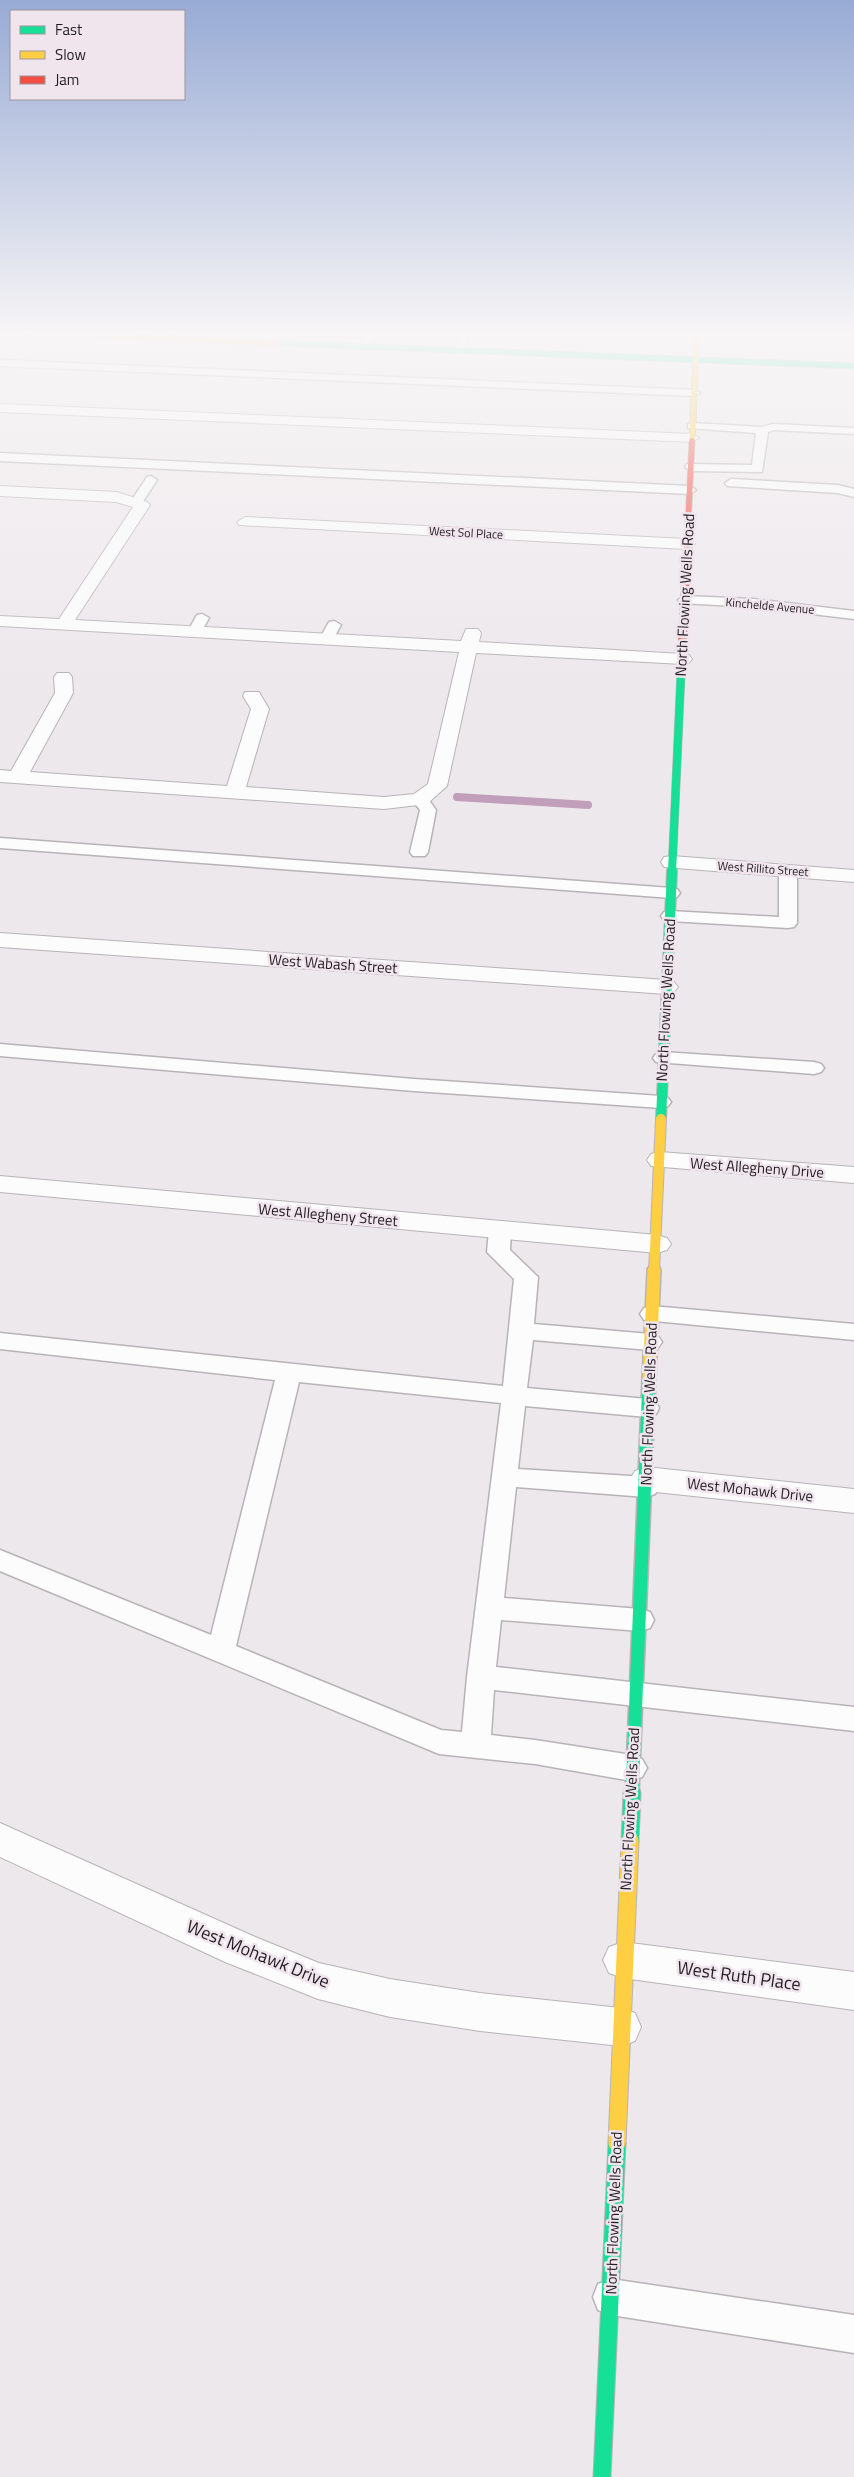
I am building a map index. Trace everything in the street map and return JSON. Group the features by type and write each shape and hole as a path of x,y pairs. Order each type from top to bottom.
{"main road":[{"name":"North Flowing Wells Road","path":"602,2477 611,2297 623,1960 646,1483 647,1408 657,1244 666,987 687,544 693,484 692,448"}],"street":[{"path":"0,491 117,497 142,505 68,618"},
{"name":"West Sol Place","path":"245,522 687,544"},
{"path":"0,608 68,618 682,652"},
{"path":"0,621 68,618"},
{"path":"63,677 64,693 9,777 235,791 384,803 420,800 437,786 471,640"},
{"path":"235,791 260,709 252,696"},
{"name":"West Rillito Street","path":"672,862 854,876"},
{"name":"West Wabash Street","path":"0,940 666,987"},
{"name":"West Allegheny Drive","path":"660,1160 854,1175"},
{"name":"West Allegheny Street","path":"0,1184 657,1244"},
{"name":"West Mohawk Drive","path":"646,1483 854,1501"},
{"name":"West Mohawk Drive","path":"0,1839 239,1949 318,1981 390,1998 480,2012 621,2026"},
{"name":"West Ruth Place","path":"623,1960 854,1991"}],"lane":[{"path":"691,467 758,469 760,448"},
{"path":"0,457 693,484"},
{"path":"136,503 151,480"},
{"path":"718,483 838,489 854,493"},
{"name":"Kinchelde Avenue","path":"685,600 754,603 854,615"},
{"path":"419,852 428,810 420,800"},
{"path":"0,843 671,893"},
{"path":"670,916 788,923 788,871"},
{"path":"0,1050 414,1085 661,1102"},
{"path":"663,1058 814,1068"},
{"path":"476,1746 481,1677 522,1331 526,1278 498,1252 500,1231"},
{"path":"652,1314 854,1332"},
{"path":"522,1331 650,1342"},
{"path":"0,1341 513,1397 647,1408"},
{"path":"221,1651 289,1373"},
{"path":"504,1477 646,1483"},
{"path":"0,1560 439,1742 535,1752 632,1768"},
{"path":"489,1608 640,1620"},
{"path":"481,1677 854,1719"},
{"path":"611,2297 854,2334"}],"waterway":[{"path":"457,797 588,805"}],"traffic: fast":[{"path":"661,1119 681,673"},
{"path":"630,1841 649,1379"},
{"path":"602,2477 617,2143"}],"traffic: slow":[{"path":"649,1379 661,1119"},
{"path":"617,2143 630,1841"}],"traffic: jam":[{"path":"681,673 692,448"}]}
